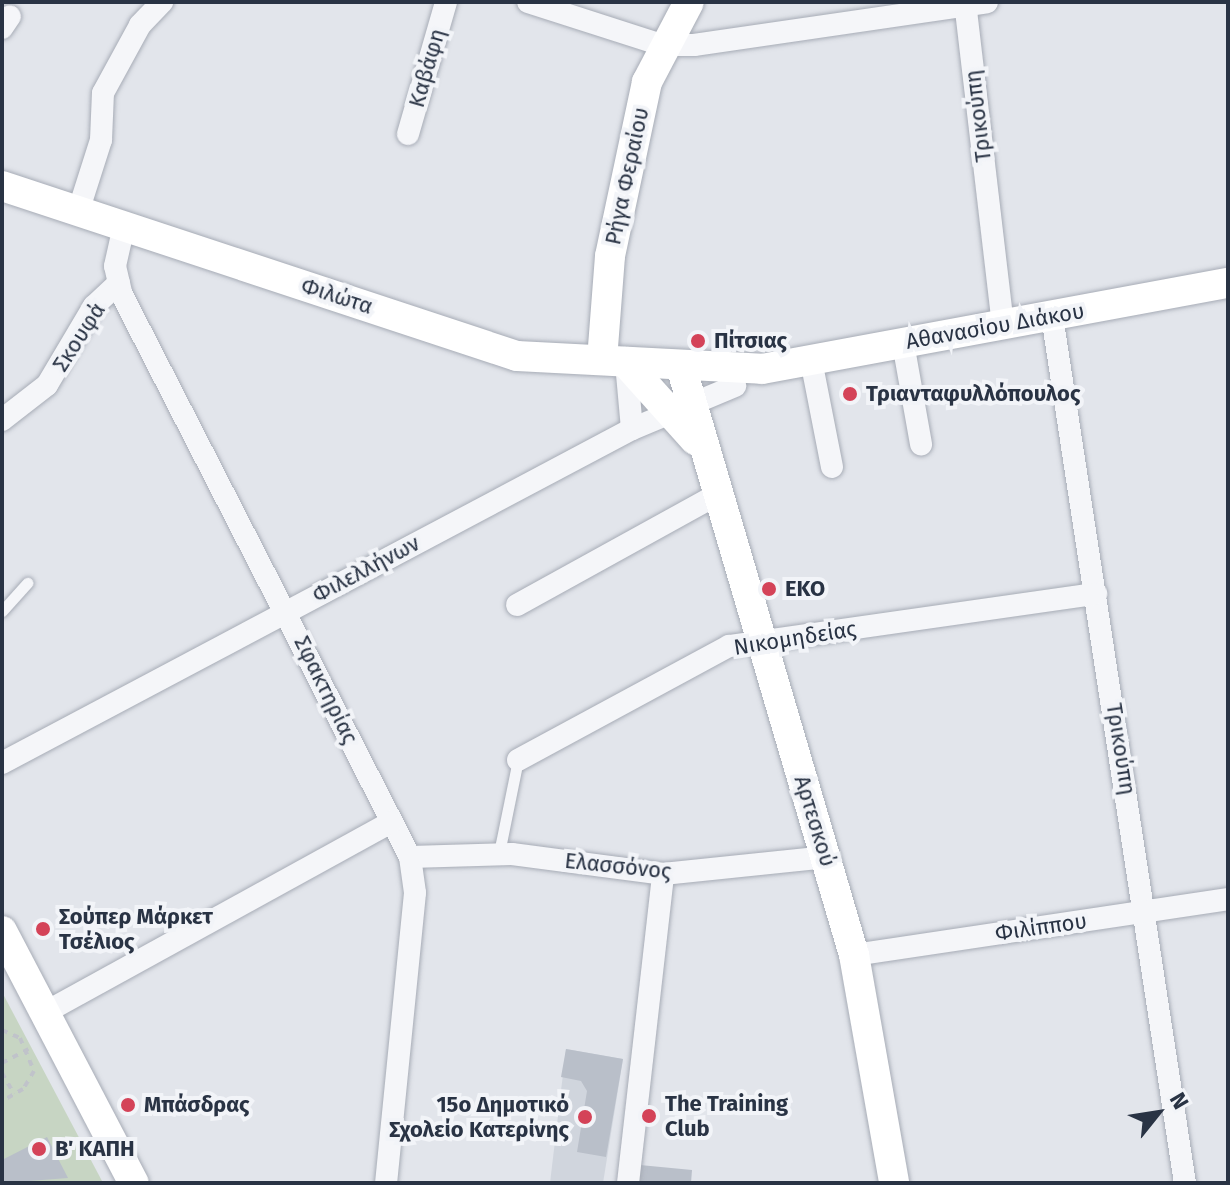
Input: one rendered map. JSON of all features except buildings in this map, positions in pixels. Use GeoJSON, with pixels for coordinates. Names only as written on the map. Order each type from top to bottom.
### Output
{"type":"FeatureCollection","features":[{"type":"Feature","properties":{"kind":"street"},"geometry":{"type":"LineString","coordinates":[[78,212],[101,140],[103,93],[140,25],[162,2]]}},
{"type":"Feature","properties":{"kind":"street","name":"Καβάφη"},"geometry":{"type":"LineString","coordinates":[[408,134],[446,2]]}},
{"type":"Feature","properties":{"kind":"street"},"geometry":{"type":"LineString","coordinates":[[528,2],[662,45],[972,3]]}},
{"type":"Feature","properties":{"kind":"street","name":"Ρήγα Φεραίου"},"geometry":{"type":"LineString","coordinates":[[613,361],[610,256],[647,82],[662,45],[689,2]]}},
{"type":"Feature","properties":{"kind":"street","name":"Τρικούπη"},"geometry":{"type":"LineString","coordinates":[[972,3],[1003,325]]}},
{"type":"Feature","properties":{"kind":"street","name":"Φιλώτα"},"geometry":{"type":"LineString","coordinates":[[2,186],[517,356],[681,366]]}},
{"type":"Feature","properties":{"kind":"street","name":"Σφακτηρίας"},"geometry":{"type":"LineString","coordinates":[[124,226],[115,266],[119,283],[410,857],[415,893],[386,1183]]}},
{"type":"Feature","properties":{"kind":"street","name":"Σκουφά"},"geometry":{"type":"LineString","coordinates":[[2,420],[47,385],[94,306],[119,283]]}},
{"type":"Feature","properties":{"kind":"street","name":"Αθανασίου Διάκου"},"geometry":{"type":"LineString","coordinates":[[681,366],[762,369],[1228,283]]}},
{"type":"Feature","properties":{"kind":"street","name":"Τρικούπη"},"geometry":{"type":"LineString","coordinates":[[1052,316],[1147,911],[1185,1183]]}},
{"type":"Feature","properties":{"kind":"street"},"geometry":{"type":"LineString","coordinates":[[903,343],[921,444]]}},
{"type":"Feature","properties":{"kind":"street"},"geometry":{"type":"LineString","coordinates":[[811,360],[832,467]]}},
{"type":"Feature","properties":{"kind":"street"},"geometry":{"type":"LineString","coordinates":[[613,361],[632,429]]}},
{"type":"Feature","properties":{"kind":"street","name":"Αρτεσκού"},"geometry":{"type":"LineString","coordinates":[[613,361],[682,407]]}},
{"type":"Feature","properties":{"kind":"street"},"geometry":{"type":"LineString","coordinates":[[681,366],[708,386],[735,386]]}},
{"type":"Feature","properties":{"kind":"street","name":"Αρτεσκού"},"geometry":{"type":"LineString","coordinates":[[681,366],[682,407],[715,479],[854,955],[894,1183]]}},
{"type":"Feature","properties":{"kind":"street","name":"Αθανασίου Διάκου"},"geometry":{"type":"LineString","coordinates":[[735,386],[762,369]]}},
{"type":"Feature","properties":{"kind":"street","name":"Φιλελλήνων"},"geometry":{"type":"LineString","coordinates":[[2,763],[632,429],[735,386]]}},
{"type":"Feature","properties":{"kind":"street"},"geometry":{"type":"LineString","coordinates":[[517,605],[715,479]]}},
{"type":"Feature","properties":{"kind":"street","name":"Νικομηδείας"},"geometry":{"type":"LineString","coordinates":[[518,760],[729,646],[1096,594]]}},
{"type":"Feature","properties":{"kind":"street"},"geometry":{"type":"LineString","coordinates":[[44,1013],[391,822]]}},
{"type":"Feature","properties":{"kind":"street","name":"Ελασσόνος"},"geometry":{"type":"LineString","coordinates":[[410,857],[499,853],[663,874],[827,857]]}},
{"type":"Feature","properties":{"kind":"street"},"geometry":{"type":"LineString","coordinates":[[628,1183],[663,874]]}},
{"type":"Feature","properties":{"kind":"street","name":"Φιλίππου"},"geometry":{"type":"LineString","coordinates":[[854,955],[1228,899]]}},
{"type":"Feature","properties":{"kind":"street"},"geometry":{"type":"LineString","coordinates":[[2,931],[134,1183]]}},
{"type":"Feature","properties":{"kind":"lane"},"geometry":{"type":"LineString","coordinates":[[2,611],[27,583]]}},
{"type":"Feature","properties":{"kind":"lane"},"geometry":{"type":"LineString","coordinates":[[499,853],[518,760]]}},
{"type":"Feature","properties":{"kind":"path"},"geometry":{"type":"LineString","coordinates":[[2,1030],[26,1050],[34,1071],[14,1094],[2,1101]]}},
{"type":"Feature","properties":{"kind":"path"},"geometry":{"type":"LineString","coordinates":[[2,1063],[37,1044]]}},
{"type":"Feature","properties":{"kind":"path"},"geometry":{"type":"LineString","coordinates":[[2,1073],[14,1094]]}},
{"type":"Feature","properties":{"kind":"shaded area","name":"15ο Δημοτικό Σχολείο Κατερίνης"},"geometry":{"type":"Polygon","coordinates":[[[566,1049],[623,1059],[603,1183],[550,1183],[566,1049]]]}},
{"type":"Feature","properties":{"kind":"green space"},"geometry":{"type":"Polygon","coordinates":[[[2,992],[102,1181],[103,1183],[2,1183],[2,992]]]}},
{"type":"Feature","properties":{"kind":"place","name":"Πίτσιας"},"geometry":{"type":"Point","coordinates":[698,341]}},
{"type":"Feature","properties":{"kind":"place","name":"Τριανταφυλλόπουλος"},"geometry":{"type":"Point","coordinates":[850,394]}},
{"type":"Feature","properties":{"kind":"place","name":"ΕΚΟ"},"geometry":{"type":"Point","coordinates":[769,589]}},
{"type":"Feature","properties":{"kind":"place","name":"Σούπερ Μάρκετ Τσέλιος"},"geometry":{"type":"Point","coordinates":[43,929]}},
{"type":"Feature","properties":{"kind":"place","name":"Μπάσδρας"},"geometry":{"type":"Point","coordinates":[128,1105]}},
{"type":"Feature","properties":{"kind":"place","name":"The Training Club"},"geometry":{"type":"Point","coordinates":[649,1116]}},
{"type":"Feature","properties":{"kind":"place","name":"15ο Δημοτικό Σχολείο Κατερίνης"},"geometry":{"type":"Point","coordinates":[585,1117]}},
{"type":"Feature","properties":{"kind":"place","name":"Β΄ ΚΑΠΗ"},"geometry":{"type":"Point","coordinates":[39,1149]}}]}
